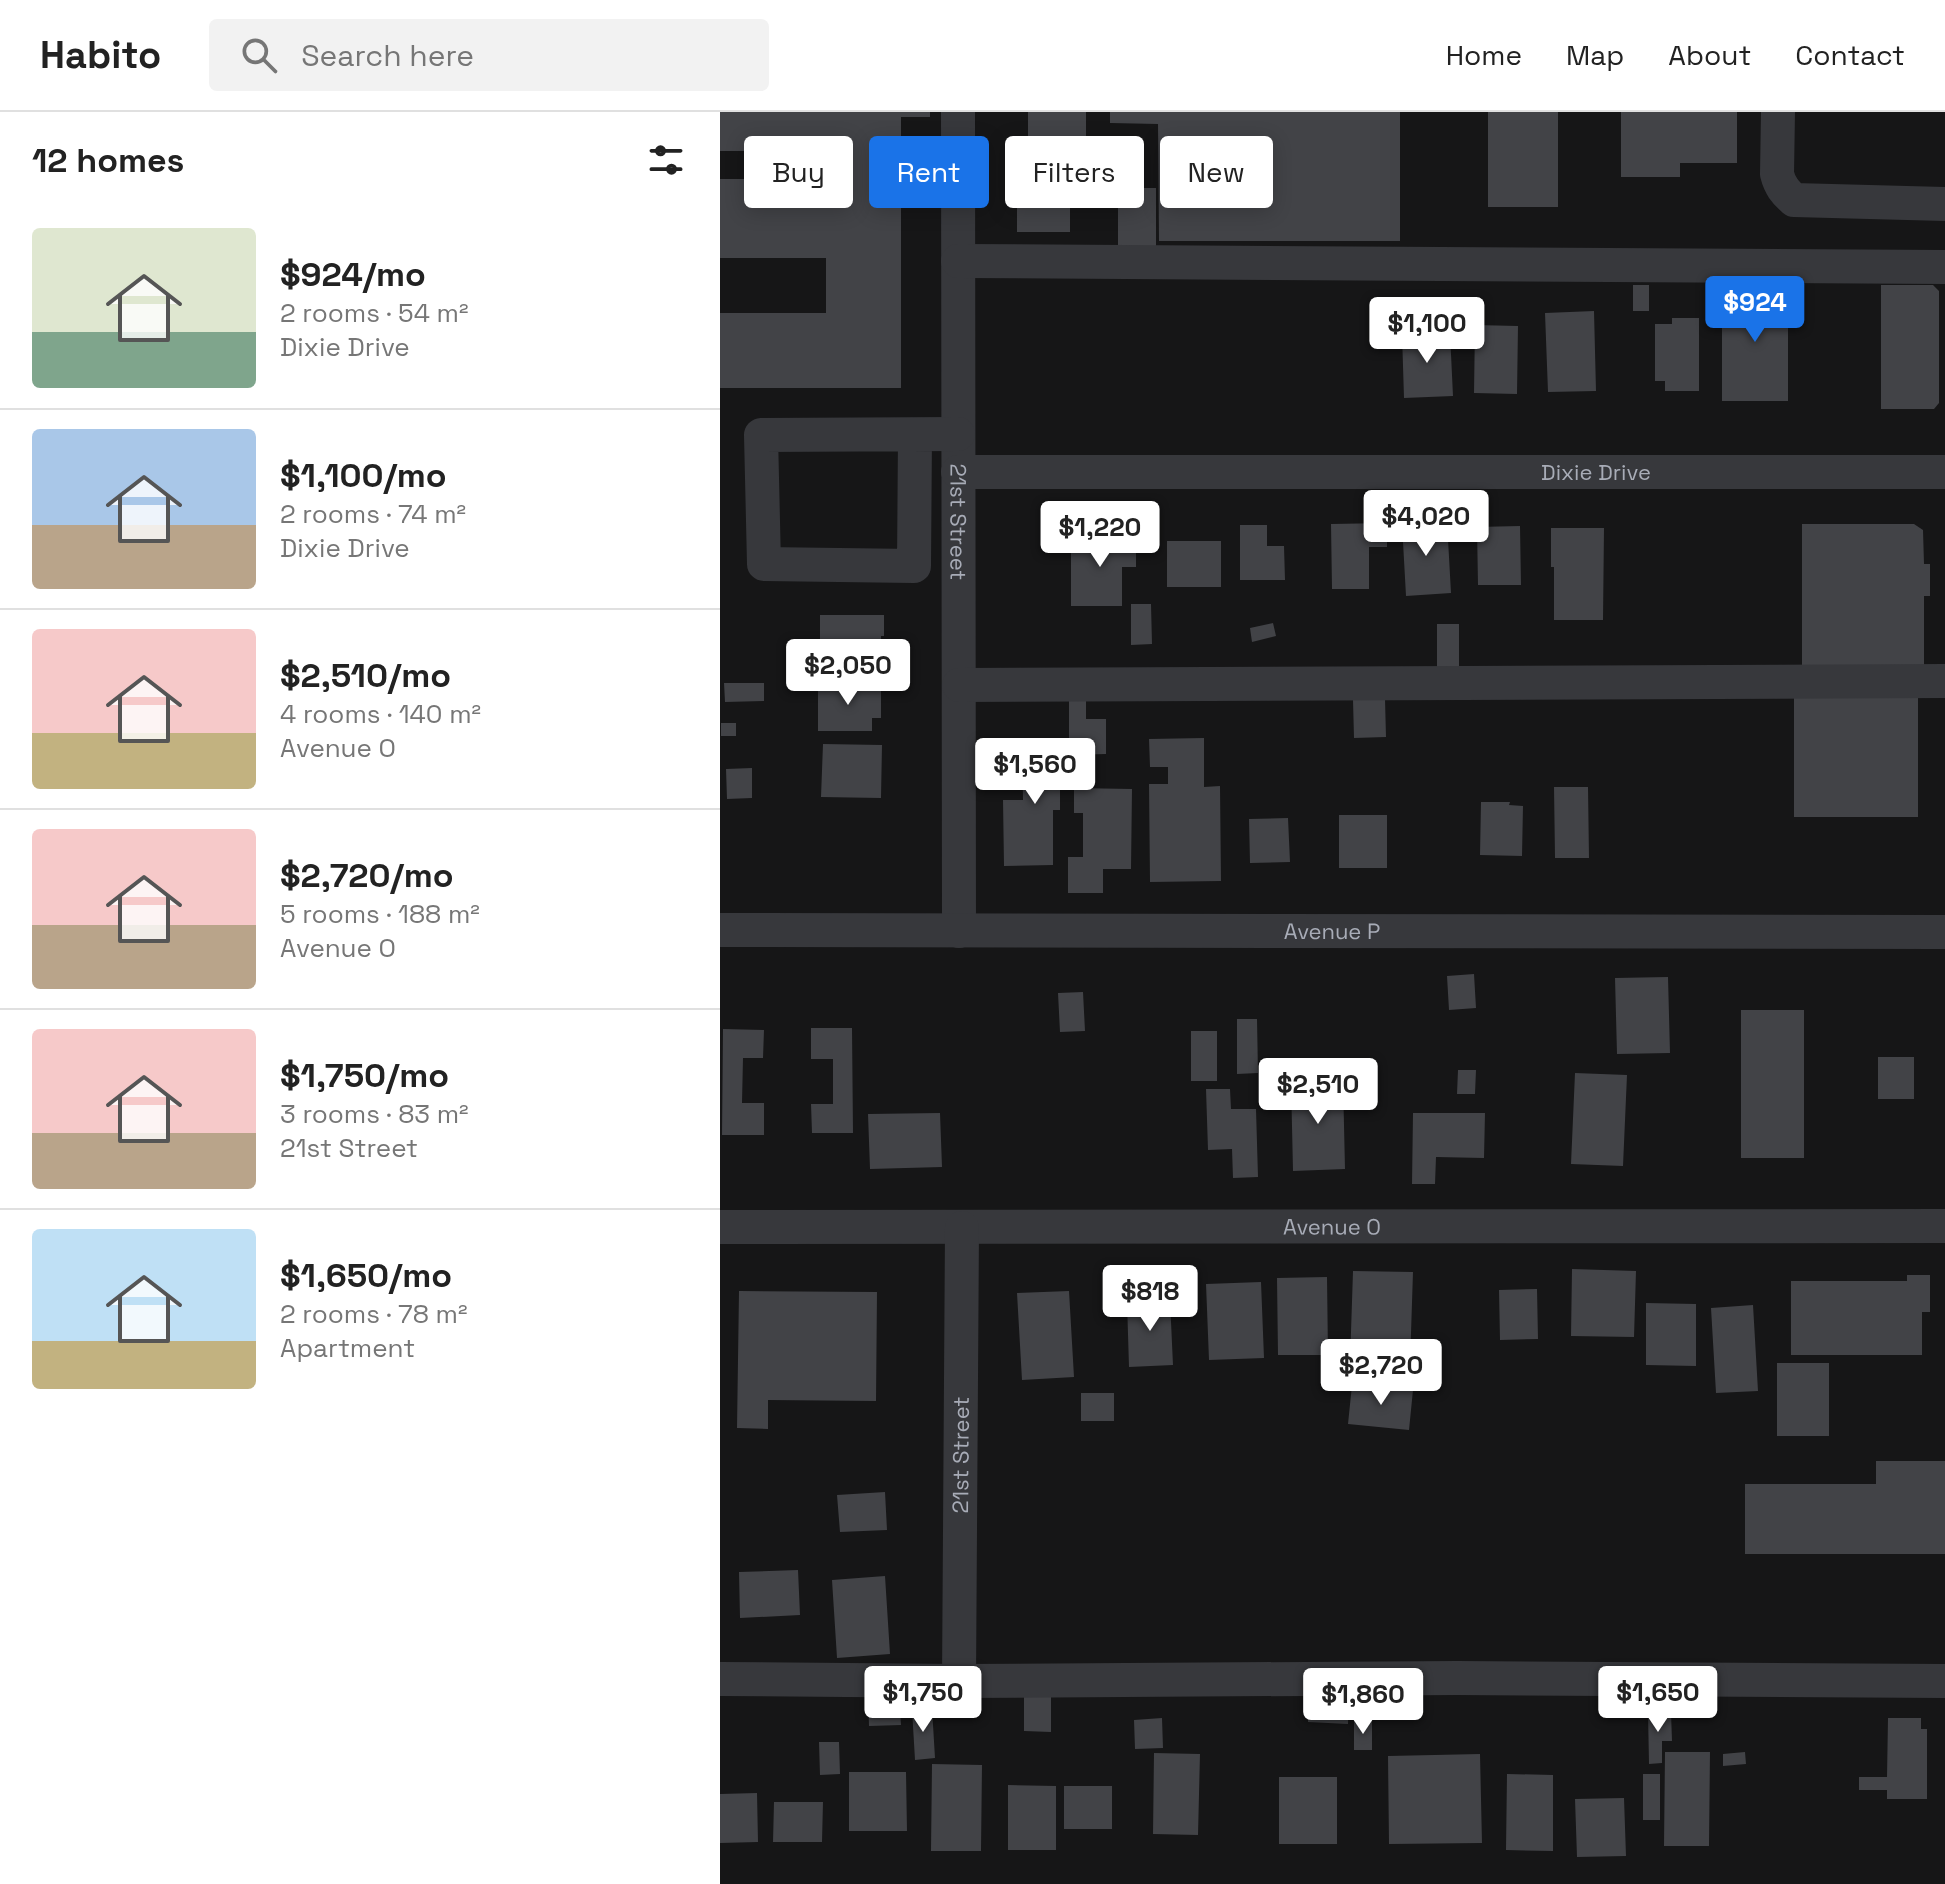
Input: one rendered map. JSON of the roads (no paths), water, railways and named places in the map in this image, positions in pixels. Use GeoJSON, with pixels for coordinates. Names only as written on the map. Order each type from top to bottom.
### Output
{"type":"FeatureCollection","features":[{"type":"Feature","properties":{"kind":"street","name":"21st Street"},"geometry":{"type":"LineString","coordinates":[[958,112],[959,931]]}},
{"type":"Feature","properties":{"kind":"street"},"geometry":{"type":"LineString","coordinates":[[1778,112],[1777,174],[1784,191],[1794,200],[1945,204]]}},
{"type":"Feature","properties":{"kind":"street"},"geometry":{"type":"LineString","coordinates":[[958,261],[1945,267]]}},
{"type":"Feature","properties":{"kind":"street"},"geometry":{"type":"LineString","coordinates":[[915,435],[914,566],[764,564],[761,435],[958,434]]}},
{"type":"Feature","properties":{"kind":"street","name":"Dixie Drive"},"geometry":{"type":"LineString","coordinates":[[958,472],[1945,472]]}},
{"type":"Feature","properties":{"kind":"street"},"geometry":{"type":"LineString","coordinates":[[959,685],[1945,681]]}},
{"type":"Feature","properties":{"kind":"street","name":"Avenue P"},"geometry":{"type":"LineString","coordinates":[[720,930],[1945,932]]}},
{"type":"Feature","properties":{"kind":"street","name":"Avenue O"},"geometry":{"type":"LineString","coordinates":[[720,1227],[1945,1226]]}},
{"type":"Feature","properties":{"kind":"street","name":"21st Street"},"geometry":{"type":"LineString","coordinates":[[959,1681],[962,1228]]}},
{"type":"Feature","properties":{"kind":"street"},"geometry":{"type":"LineString","coordinates":[[720,1679],[1945,1681]]}}]}
